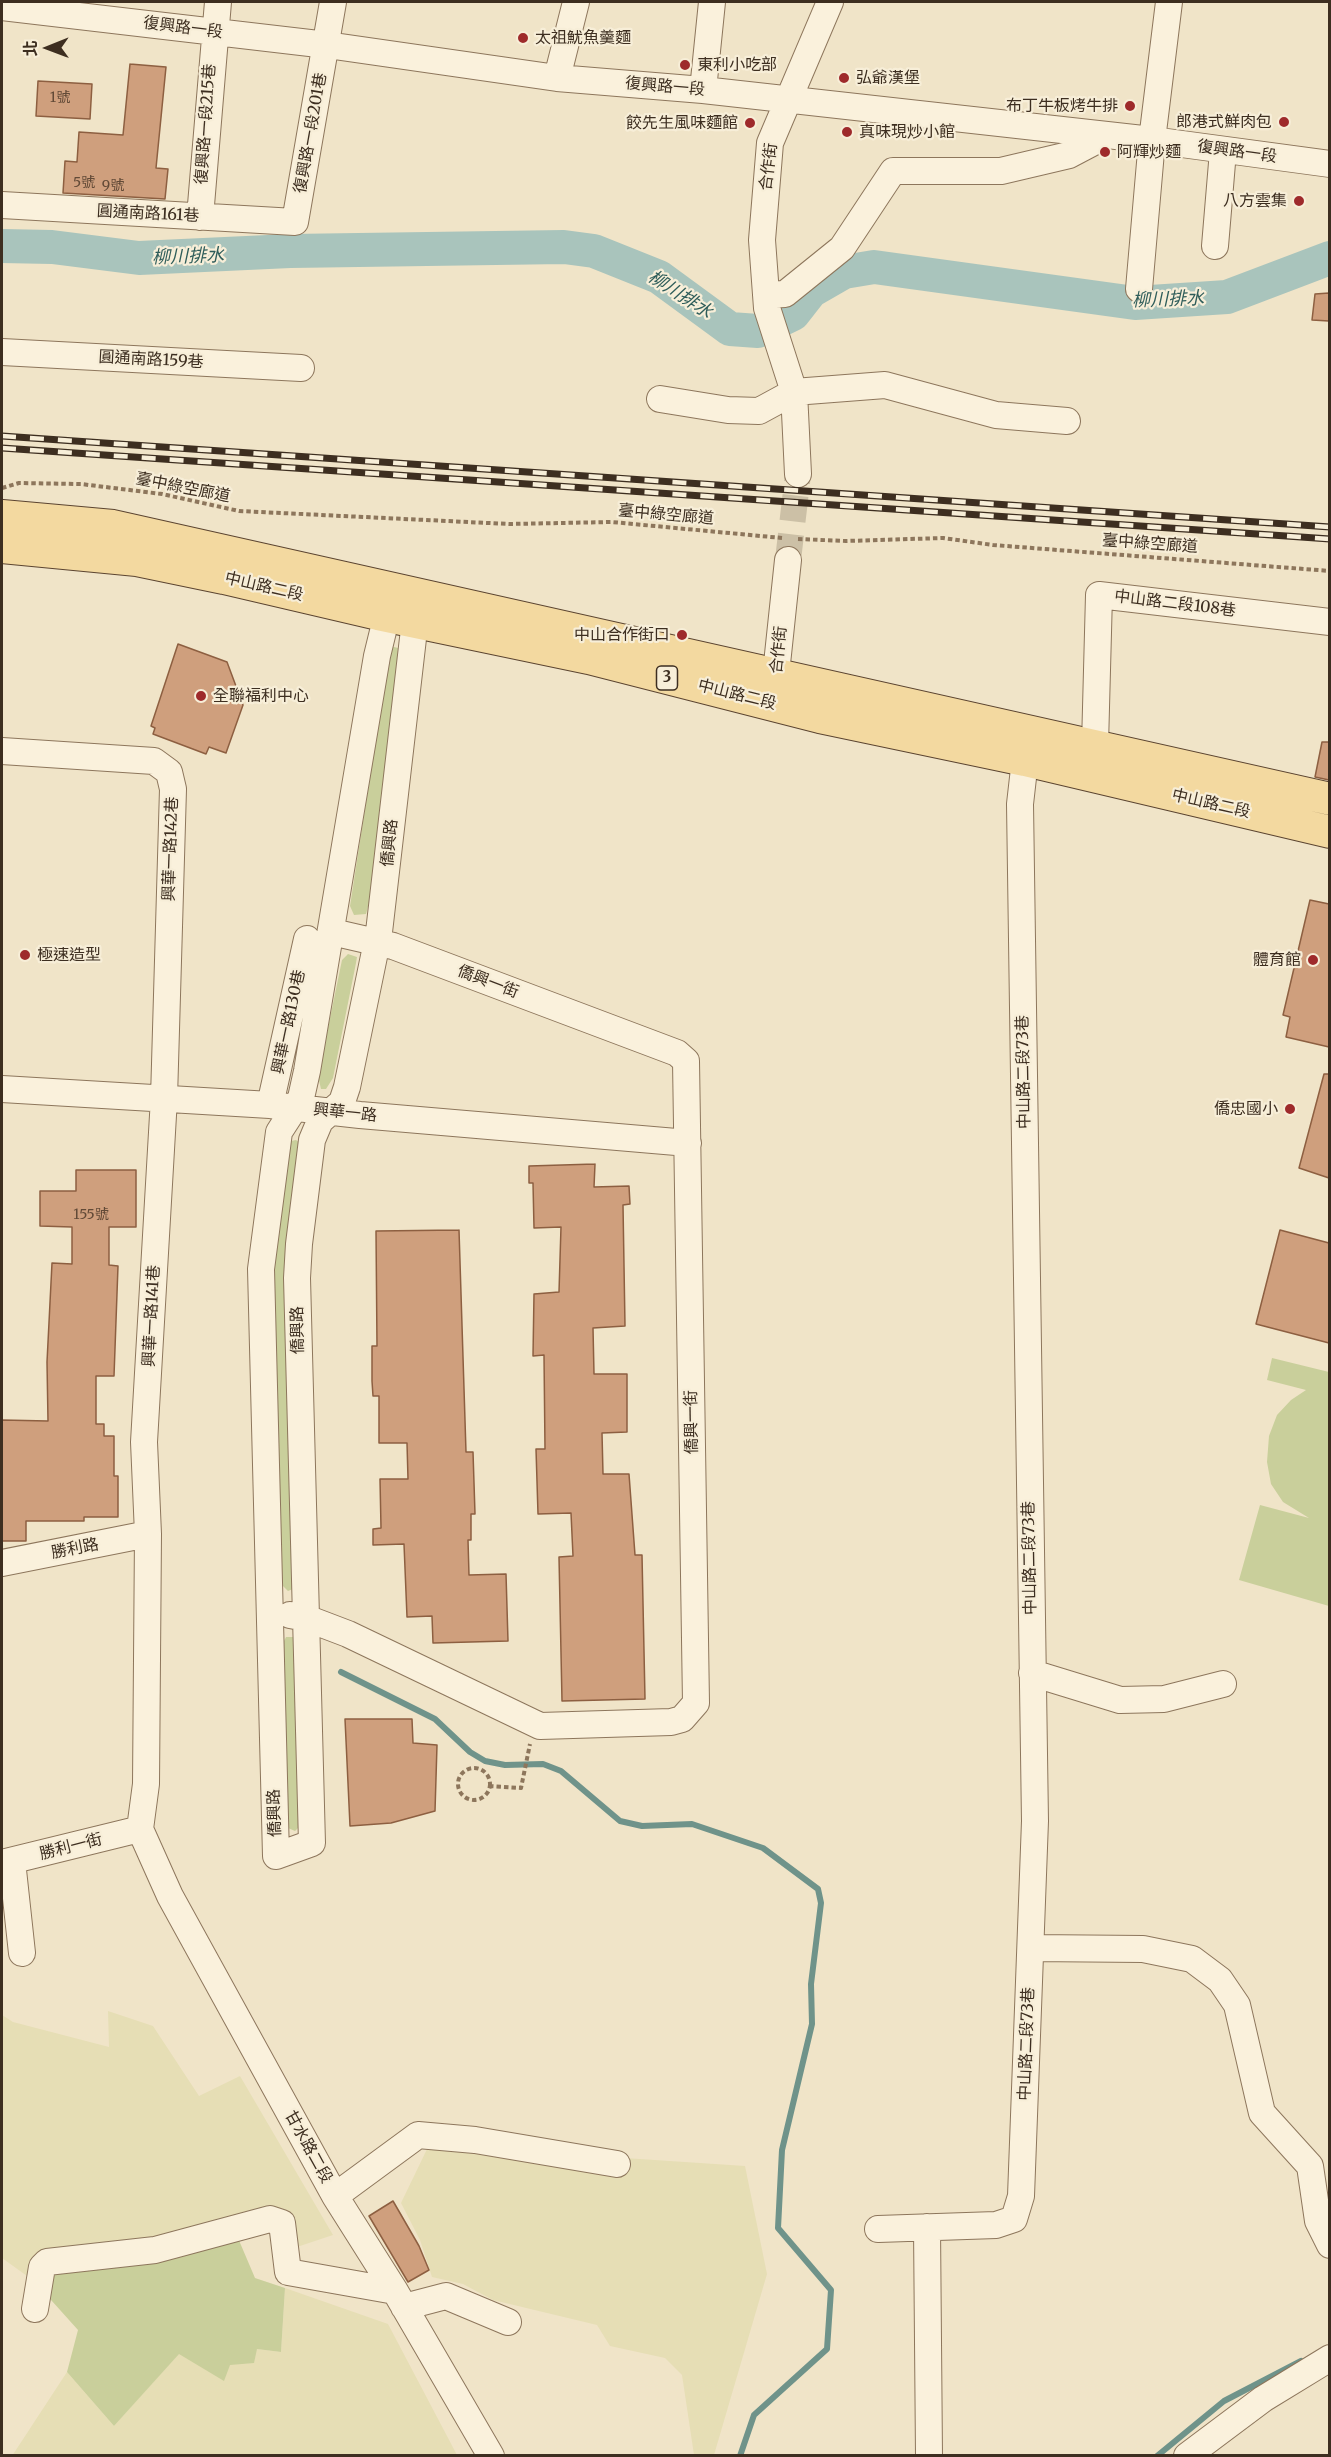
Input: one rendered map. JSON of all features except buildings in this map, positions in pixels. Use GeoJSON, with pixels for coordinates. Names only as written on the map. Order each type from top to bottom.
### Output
{"type":"FeatureCollection","features":[{"type":"Feature","properties":{"kind":"main road","name":"中山路二段"},"geometry":{"type":"LineString","coordinates":[[2,516],[113,526],[775,689],[820,717],[1025,760],[1329,832]]}},
{"type":"Feature","properties":{"kind":"main road","name":"中山路二段"},"geometry":{"type":"LineString","coordinates":[[2,547],[137,560],[589,658],[1095,745],[1329,799]]}},
{"type":"Feature","properties":{"kind":"street","name":"復興路一段215巷"},"geometry":{"type":"LineString","coordinates":[[200,217],[213,32],[218,2]]}},
{"type":"Feature","properties":{"kind":"street","name":"復興路一段201巷"},"geometry":{"type":"LineString","coordinates":[[295,222],[333,2]]}},
{"type":"Feature","properties":{"kind":"street"},"geometry":{"type":"LineString","coordinates":[[557,78],[576,2]]}},
{"type":"Feature","properties":{"kind":"street"},"geometry":{"type":"LineString","coordinates":[[703,90],[712,2]]}},
{"type":"Feature","properties":{"kind":"street","name":"合作街"},"geometry":{"type":"LineString","coordinates":[[794,392],[766,301],[762,240],[770,144],[786,101],[830,2]]}},
{"type":"Feature","properties":{"kind":"street"},"geometry":{"type":"LineString","coordinates":[[1138,289],[1152,140],[1169,2]]}},
{"type":"Feature","properties":{"kind":"street","name":"復興路一段"},"geometry":{"type":"LineString","coordinates":[[2,7],[115,11],[213,32],[327,45],[557,78],[703,90],[1152,140],[1329,164]]}},
{"type":"Feature","properties":{"kind":"street"},"geometry":{"type":"LineString","coordinates":[[766,301],[785,294],[842,248],[893,171],[1000,171],[1069,155],[1107,135]]}},
{"type":"Feature","properties":{"kind":"street"},"geometry":{"type":"LineString","coordinates":[[1215,246],[1223,151]]}},
{"type":"Feature","properties":{"kind":"street","name":"圓通南路161巷"},"geometry":{"type":"LineString","coordinates":[[2,205],[295,222]]}},
{"type":"Feature","properties":{"kind":"street","name":"圓通南路159巷"},"geometry":{"type":"LineString","coordinates":[[2,352],[301,368]]}},
{"type":"Feature","properties":{"kind":"street"},"geometry":{"type":"LineString","coordinates":[[660,399],[728,410],[759,411],[794,392],[885,385],[996,415],[1067,421]]}},
{"type":"Feature","properties":{"kind":"street"},"geometry":{"type":"LineString","coordinates":[[794,392],[798,474]]}},
{"type":"Feature","properties":{"kind":"street","name":"合作街"},"geometry":{"type":"LineString","coordinates":[[775,689],[790,546]]}},
{"type":"Feature","properties":{"kind":"street","name":"中山路二段108巷"},"geometry":{"type":"LineString","coordinates":[[1095,745],[1099,595],[1329,622]]}},
{"type":"Feature","properties":{"kind":"street","name":"僑興路"},"geometry":{"type":"LineString","coordinates":[[401,618],[384,905],[347,1087],[342,1102],[320,1121],[312,1140],[297,1267],[312,1843],[276,1856],[261,1269],[283,1106],[302,1098],[314,1038],[377,656],[401,618]]}},
{"type":"Feature","properties":{"kind":"street","name":"興華一路142巷"},"geometry":{"type":"LineString","coordinates":[[2,751],[154,761],[169,772],[173,789],[164,1098]]}},
{"type":"Feature","properties":{"kind":"street","name":"中山路二段73巷"},"geometry":{"type":"LineString","coordinates":[[878,2229],[996,2225],[1014,2219],[1021,2196],[1035,1821],[1020,804],[1025,760]]}},
{"type":"Feature","properties":{"kind":"street","name":"僑興一街"},"geometry":{"type":"LineString","coordinates":[[269,1612],[306,1618],[358,1639],[540,1726],[671,1722],[682,1719],[696,1703],[686,1061],[678,1053],[377,942],[332,932]]}},
{"type":"Feature","properties":{"kind":"street","name":"興華一路130巷"},"geometry":{"type":"LineString","coordinates":[[283,1106],[308,939]]}},
{"type":"Feature","properties":{"kind":"street","name":"興華一路"},"geometry":{"type":"LineString","coordinates":[[2,1089],[283,1106],[688,1143]]}},
{"type":"Feature","properties":{"kind":"street","name":"興華一路141巷"},"geometry":{"type":"LineString","coordinates":[[140,1829],[146,1784],[148,1534],[144,1442],[164,1098]]}},
{"type":"Feature","properties":{"kind":"street","name":"勝利路"},"geometry":{"type":"LineString","coordinates":[[2,1563],[148,1534]]}},
{"type":"Feature","properties":{"kind":"street"},"geometry":{"type":"LineString","coordinates":[[1032,1673],[1120,1700],[1164,1699],[1223,1684]]}},
{"type":"Feature","properties":{"kind":"street","name":"勝利一街"},"geometry":{"type":"LineString","coordinates":[[7,1862],[140,1829]]}},
{"type":"Feature","properties":{"kind":"street","name":"甘水路二段"},"geometry":{"type":"LineString","coordinates":[[140,1829],[170,1896],[335,2196],[400,2299],[491,2456]]}},
{"type":"Feature","properties":{"kind":"street"},"geometry":{"type":"LineString","coordinates":[[7,1862],[22,1953]]}},
{"type":"Feature","properties":{"kind":"street"},"geometry":{"type":"LineString","coordinates":[[1031,1948],[1143,1949],[1192,1959],[1220,1980],[1237,2005],[1262,2113],[1310,2166],[1318,2221],[1329,2245]]}},
{"type":"Feature","properties":{"kind":"street"},"geometry":{"type":"LineString","coordinates":[[335,2196],[418,2135],[475,2140],[617,2164]]}},
{"type":"Feature","properties":{"kind":"street"},"geometry":{"type":"LineString","coordinates":[[35,2308],[42,2267],[47,2262],[155,2250],[270,2219],[282,2223],[288,2272],[400,2299],[446,2296],[508,2322]]}},
{"type":"Feature","properties":{"kind":"street"},"geometry":{"type":"LineString","coordinates":[[927,2227],[929,2456]]}},
{"type":"Feature","properties":{"kind":"street"},"geometry":{"type":"LineString","coordinates":[[1187,2456],[1263,2399],[1329,2358]]}},
{"type":"Feature","properties":{"kind":"path","name":"臺中綠空廊道"},"geometry":{"type":"LineString","coordinates":[[2,488],[19,483],[81,484],[162,494],[238,511],[509,524],[612,522],[790,546],[951,538],[993,544],[1329,571]]}},
{"type":"Feature","properties":{"kind":"path"},"geometry":{"type":"LineString","coordinates":[[489,1786],[521,1788],[531,1738]]}},
{"type":"Feature","properties":{"kind":"path"},"geometry":{"type":"LineString","coordinates":[[476,1768],[488,1776],[489,1786],[484,1796],[474,1800],[460,1792],[458,1782],[466,1770],[476,1768]]}},
{"type":"Feature","properties":{"kind":"shaded area"},"geometry":{"type":"Polygon","coordinates":[[[108,2011],[153,2026],[199,2096],[240,2076],[333,2235],[294,2248],[276,2220],[34,2281],[2,2258],[2,2015],[13,2022],[109,2047],[108,2011]]]}},
{"type":"Feature","properties":{"kind":"shaded area"},"geometry":{"type":"Polygon","coordinates":[[[429,2145],[745,2166],[767,2274],[714,2455],[694,2455],[682,2375],[665,2358],[610,2346],[597,2325],[493,2300],[463,2284],[432,2277],[420,2240],[401,2203],[429,2145]]]}},
{"type":"Feature","properties":{"kind":"shaded area"},"geometry":{"type":"Polygon","coordinates":[[[285,2288],[388,2324],[457,2455],[12,2456],[67,2372],[114,2426],[179,2353],[230,2365],[257,2349],[281,2352],[285,2288]]]}},
{"type":"Feature","properties":{"kind":"green space"},"geometry":{"type":"Polygon","coordinates":[[[390,646],[398,648],[396,673],[369,903],[366,914],[354,915],[350,906],[390,646]]]}},
{"type":"Feature","properties":{"kind":"green space"},"geometry":{"type":"Polygon","coordinates":[[[348,954],[357,957],[333,1078],[326,1089],[321,1089],[318,1076],[342,960],[348,954]]]}},
{"type":"Feature","properties":{"kind":"green space"},"geometry":{"type":"Polygon","coordinates":[[[296,1140],[300,1143],[293,1589],[288,1591],[282,1585],[274,1270],[291,1141],[296,1140]]]}},
{"type":"Feature","properties":{"kind":"green space"},"geometry":{"type":"Polygon","coordinates":[[[1272,1358],[1329,1372],[1329,1606],[1239,1580],[1260,1505],[1309,1518],[1283,1502],[1271,1484],[1267,1462],[1269,1436],[1277,1415],[1291,1400],[1306,1390],[1267,1380],[1272,1358]]]}},
{"type":"Feature","properties":{"kind":"green space"},"geometry":{"type":"Polygon","coordinates":[[[286,1637],[295,1637],[300,1826],[295,1831],[288,1828],[287,1817],[284,1641],[286,1637]]]}},
{"type":"Feature","properties":{"kind":"green space"},"geometry":{"type":"Polygon","coordinates":[[[235,2231],[255,2278],[285,2288],[281,2352],[257,2349],[254,2363],[230,2365],[224,2381],[179,2354],[114,2426],[67,2372],[78,2330],[34,2281],[49,2262],[235,2231]]]}},
{"type":"Feature","properties":{"kind":"waterway","name":"柳川排水"},"geometry":{"type":"LineString","coordinates":[[2,246],[52,247],[139,258],[290,251],[564,247],[594,251],[659,277],[730,329],[758,331],[793,314],[811,291],[844,272],[874,267],[1135,303],[1227,297],[1330,258]]}},
{"type":"Feature","properties":{"kind":"waterway"},"geometry":{"type":"LineString","coordinates":[[341,1672],[435,1719],[470,1752],[485,1761],[505,1765],[543,1764],[561,1771],[620,1821],[642,1826],[692,1824],[763,1848],[818,1889],[821,1903],[811,1984],[812,2024],[782,2150],[778,2228],[831,2290],[827,2349],[754,2415],[740,2456]]}},
{"type":"Feature","properties":{"kind":"waterway"},"geometry":{"type":"LineString","coordinates":[[1157,2456],[1224,2401],[1301,2361]]}},
{"type":"Feature","properties":{"kind":"tunnel"},"geometry":{"type":"LineString","coordinates":[[788,560],[798,474]]}},
{"type":"Feature","properties":{"kind":"railway"},"geometry":{"type":"LineString","coordinates":[[2,436],[1330,527]]}},
{"type":"Feature","properties":{"kind":"railway"},"geometry":{"type":"LineString","coordinates":[[2,448],[1330,539]]}},
{"type":"Feature","properties":{"kind":"place","name":"太祖魷魚羹麵"},"geometry":{"type":"Point","coordinates":[523,38]}},
{"type":"Feature","properties":{"kind":"place","name":"東利小吃部"},"geometry":{"type":"Point","coordinates":[685,65]}},
{"type":"Feature","properties":{"kind":"place","name":"弘爺漢堡"},"geometry":{"type":"Point","coordinates":[844,78]}},
{"type":"Feature","properties":{"kind":"place","name":"布丁牛板烤牛排"},"geometry":{"type":"Point","coordinates":[1130,106]}},
{"type":"Feature","properties":{"kind":"place","name":"郎港式鮮肉包"},"geometry":{"type":"Point","coordinates":[1284,122]}},
{"type":"Feature","properties":{"kind":"place","name":"餃先生風味麵館"},"geometry":{"type":"Point","coordinates":[750,123]}},
{"type":"Feature","properties":{"kind":"place","name":"真味現炒小館"},"geometry":{"type":"Point","coordinates":[847,132]}},
{"type":"Feature","properties":{"kind":"place","name":"阿輝炒麵"},"geometry":{"type":"Point","coordinates":[1105,152]}},
{"type":"Feature","properties":{"kind":"place","name":"八方雲集"},"geometry":{"type":"Point","coordinates":[1299,201]}},
{"type":"Feature","properties":{"kind":"place","name":"中山合作街口"},"geometry":{"type":"Point","coordinates":[682,635]}},
{"type":"Feature","properties":{"kind":"place","name":"全聯福利中心"},"geometry":{"type":"Point","coordinates":[201,696]}},
{"type":"Feature","properties":{"kind":"place","name":"極速造型"},"geometry":{"type":"Point","coordinates":[25,955]}},
{"type":"Feature","properties":{"kind":"place","name":"體育館"},"geometry":{"type":"Point","coordinates":[1313,960]}},
{"type":"Feature","properties":{"kind":"place","name":"僑忠國小"},"geometry":{"type":"Point","coordinates":[1290,1109]}}]}
